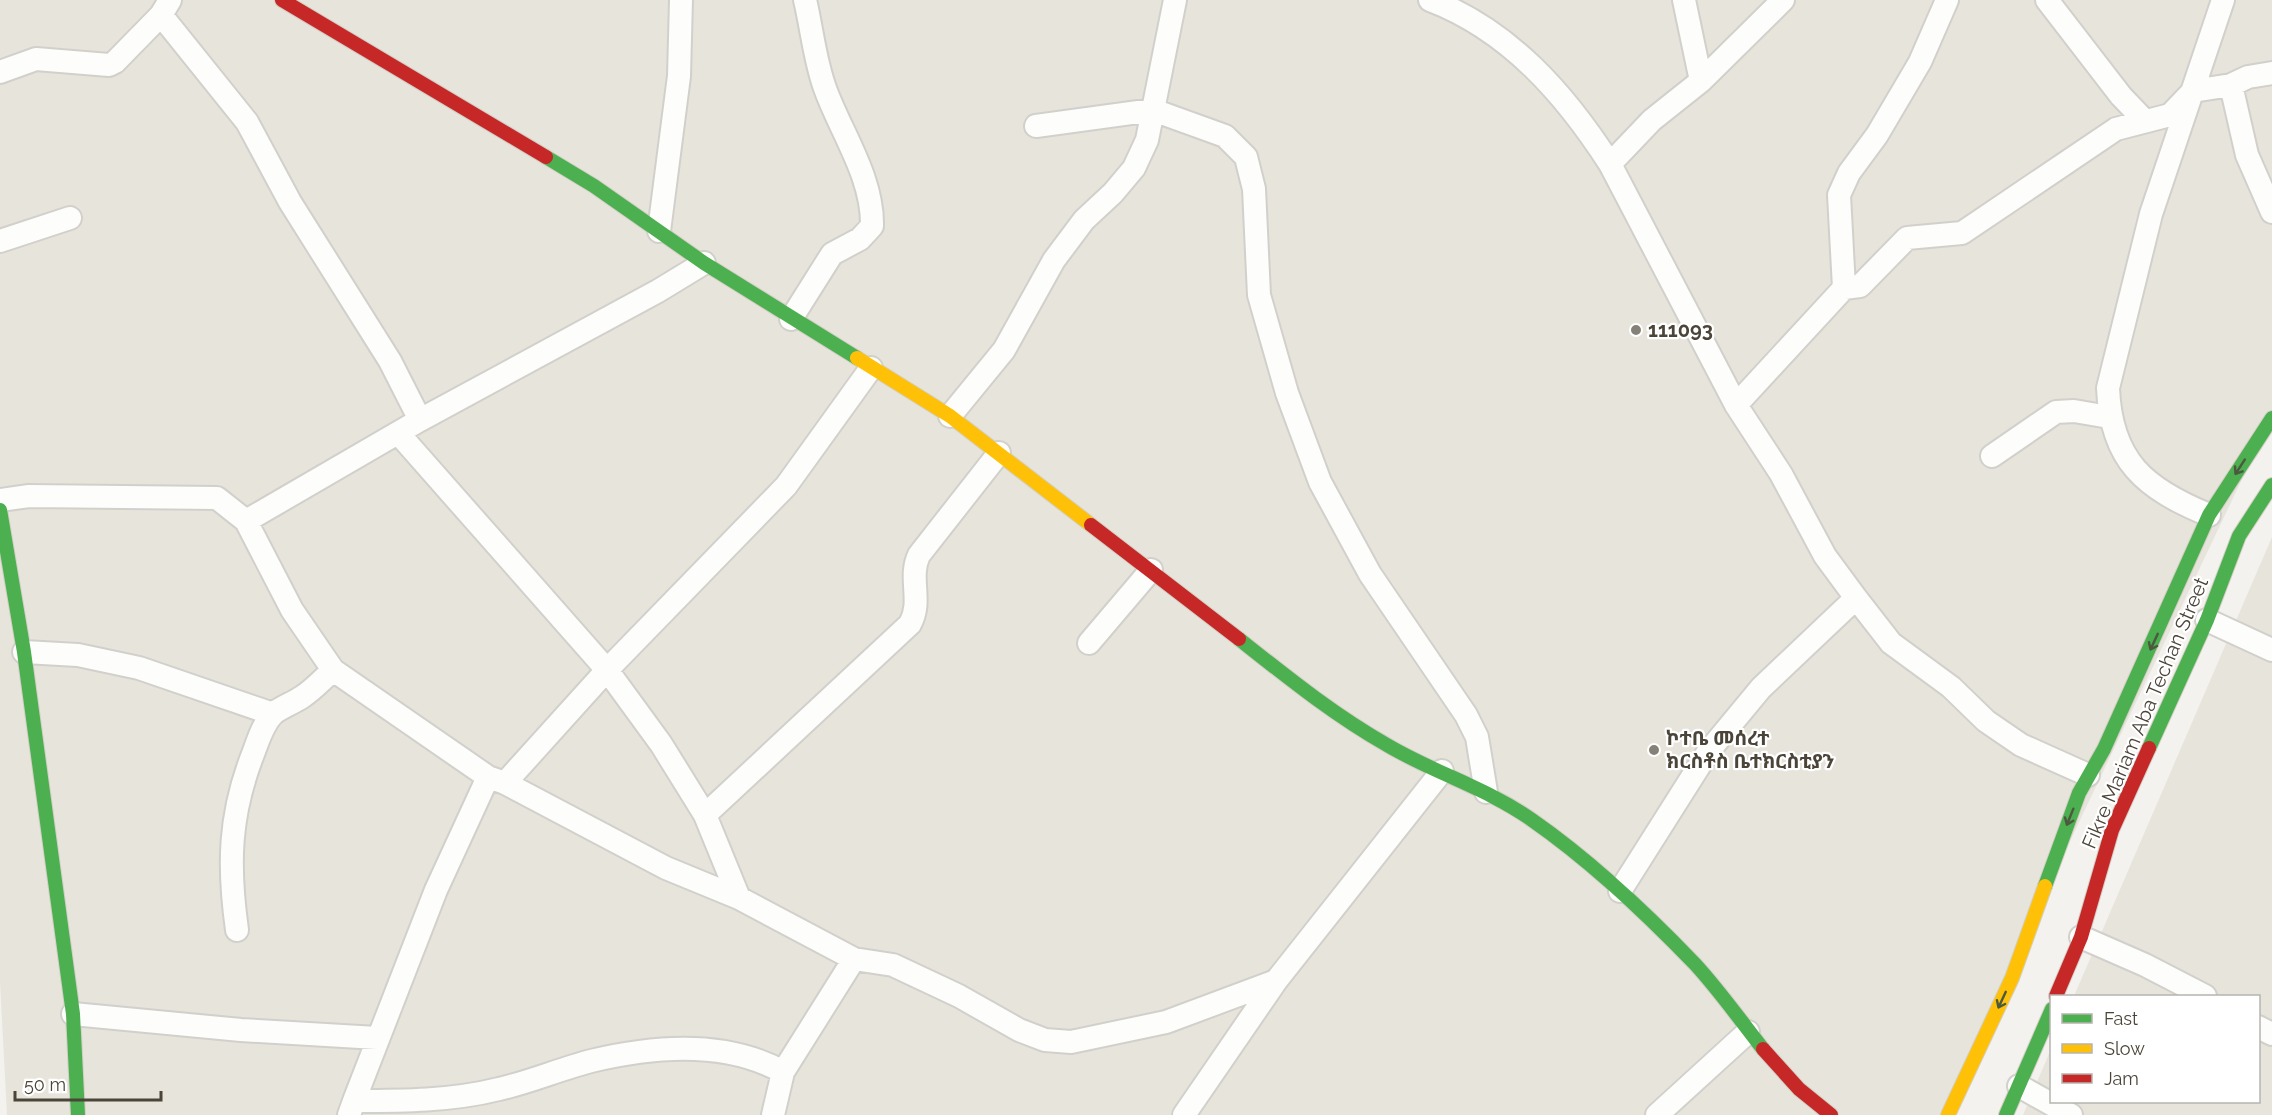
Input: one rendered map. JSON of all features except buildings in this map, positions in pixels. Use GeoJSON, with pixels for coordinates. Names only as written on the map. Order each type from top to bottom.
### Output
{"type":"FeatureCollection","features":[{"type":"Feature","properties":{"kind":"street"},"geometry":{"type":"LineString","coordinates":[[282,0],[585,180],[704,263],[950,416],[1324,705],[1388,746],[1486,792],[1531,819],[1620,891],[1696,965],[1748,1032],[1799,1089],[1831,1115]]}},
{"type":"Feature","properties":{"kind":"street"},"geometry":{"type":"LineString","coordinates":[[659,231],[678,76],[681,0]]}},
{"type":"Feature","properties":{"kind":"street"},"geometry":{"type":"LineString","coordinates":[[791,319],[832,255],[860,239],[872,226],[873,209],[854,153],[825,89],[805,0]]}},
{"type":"Feature","properties":{"kind":"street"},"geometry":{"type":"LineString","coordinates":[[950,416],[1005,350],[1054,260],[1072,236],[1134,168],[1147,140],[1175,0]]}},
{"type":"Feature","properties":{"kind":"street"},"geometry":{"type":"LineString","coordinates":[[1430,0],[1496,34],[1524,57],[1589,132],[1610,164],[1736,405],[1781,474],[1825,556],[1891,643],[1951,687],[1986,721],[2021,745],[2088,775],[2097,797]]}},
{"type":"Feature","properties":{"kind":"street"},"geometry":{"type":"LineString","coordinates":[[1684,0],[1701,81]]}},
{"type":"Feature","properties":{"kind":"street"},"geometry":{"type":"LineString","coordinates":[[1610,164],[1652,120],[1701,81],[1783,0]]}},
{"type":"Feature","properties":{"kind":"street"},"geometry":{"type":"LineString","coordinates":[[1844,288],[1838,208],[1841,189],[1920,62],[1947,0]]}},
{"type":"Feature","properties":{"kind":"street"},"geometry":{"type":"LineString","coordinates":[[2047,0],[2121,96],[2144,120]]}},
{"type":"Feature","properties":{"kind":"street"},"geometry":{"type":"LineString","coordinates":[[2209,515],[2165,496],[2141,476],[2121,450],[2109,417],[2108,388],[2151,214],[2223,0]]}},
{"type":"Feature","properties":{"kind":"street"},"geometry":{"type":"LineString","coordinates":[[0,72],[36,59],[109,65],[115,62],[165,7],[247,122],[290,202],[390,361],[420,420]]}},
{"type":"Feature","properties":{"kind":"street"},"geometry":{"type":"LineString","coordinates":[[1736,405],[1844,288],[1860,286],[1907,238],[1962,233],[2116,129],[2170,115],[2193,91],[2231,85],[2248,77],[2272,73]]}},
{"type":"Feature","properties":{"kind":"street"},"geometry":{"type":"LineString","coordinates":[[2231,85],[2247,155],[2272,212]]}},
{"type":"Feature","properties":{"kind":"street"},"geometry":{"type":"LineString","coordinates":[[1036,126],[1154,110],[1225,136],[1246,157],[1254,189],[1259,295],[1287,393],[1320,482],[1370,574],[1466,715],[1477,737],[1486,792]]}},
{"type":"Feature","properties":{"kind":"street"},"geometry":{"type":"LineString","coordinates":[[0,241],[70,218]]}},
{"type":"Feature","properties":{"kind":"street"},"geometry":{"type":"LineString","coordinates":[[246,521],[354,457],[658,291],[704,263]]}},
{"type":"Feature","properties":{"kind":"street"},"geometry":{"type":"LineString","coordinates":[[783,1072],[761,1060],[718,1051],[638,1051],[590,1061],[499,1089],[420,1101],[351,1108],[436,890],[497,780],[786,486],[871,368]]}},
{"type":"Feature","properties":{"kind":"street"},"geometry":{"type":"LineString","coordinates":[[1992,456],[2056,412],[2074,411],[2109,417]]}},
{"type":"Feature","properties":{"kind":"street"},"geometry":{"type":"LineString","coordinates":[[1948,1115],[2012,978],[2062,835],[2088,775],[2104,749],[2160,629],[2209,515],[2272,418]]}},
{"type":"Feature","properties":{"kind":"street"},"geometry":{"type":"LineString","coordinates":[[399,434],[607,670],[661,744],[705,815],[739,898]]}},
{"type":"Feature","properties":{"kind":"street"},"geometry":{"type":"LineString","coordinates":[[705,815],[910,624],[917,603],[913,577],[914,566],[919,555],[999,453]]}},
{"type":"Feature","properties":{"kind":"street","name":"Fikre Mariam Aba Techan Street"},"geometry":{"type":"LineString","coordinates":[[2056,995],[2081,937],[2112,830],[2206,620],[2239,536],[2272,485]]}},
{"type":"Feature","properties":{"kind":"street"},"geometry":{"type":"LineString","coordinates":[[0,500],[29,496],[217,498],[246,521],[292,610],[333,670],[497,780],[666,868],[739,898],[854,959],[893,965],[959,996],[1018,1030],[1044,1040],[1071,1042],[1166,1022],[1276,981]]}},
{"type":"Feature","properties":{"kind":"street"},"geometry":{"type":"LineString","coordinates":[[0,510],[24,651],[73,1014],[78,1115]]}},
{"type":"Feature","properties":{"kind":"street"},"geometry":{"type":"LineString","coordinates":[[1089,643],[1152,570]]}},
{"type":"Feature","properties":{"kind":"street"},"geometry":{"type":"LineString","coordinates":[[1620,891],[1708,752],[1761,688],[1856,598]]}},
{"type":"Feature","properties":{"kind":"street"},"geometry":{"type":"LineString","coordinates":[[2206,620],[2272,650]]}},
{"type":"Feature","properties":{"kind":"street"},"geometry":{"type":"LineString","coordinates":[[24,651],[78,655],[140,668],[273,714]]}},
{"type":"Feature","properties":{"kind":"street"},"geometry":{"type":"LineString","coordinates":[[237,930],[230,871],[236,811],[260,736],[273,714],[304,696],[333,670]]}},
{"type":"Feature","properties":{"kind":"street"},"geometry":{"type":"LineString","coordinates":[[1184,1115],[1276,981],[1442,771]]}},
{"type":"Feature","properties":{"kind":"street"},"geometry":{"type":"LineString","coordinates":[[2081,937],[2145,965],[2203,995]]}},
{"type":"Feature","properties":{"kind":"street"},"geometry":{"type":"LineString","coordinates":[[773,1115],[783,1072],[854,959]]}},
{"type":"Feature","properties":{"kind":"street"},"geometry":{"type":"LineString","coordinates":[[2006,1115],[2050,1013]]}},
{"type":"Feature","properties":{"kind":"street"},"geometry":{"type":"LineString","coordinates":[[73,1014],[242,1030],[377,1038]]}},
{"type":"Feature","properties":{"kind":"street"},"geometry":{"type":"LineString","coordinates":[[1657,1115],[1748,1032]]}},
{"type":"Feature","properties":{"kind":"street"},"geometry":{"type":"LineString","coordinates":[[2019,1086],[2071,1115]]}},
{"type":"Feature","properties":{"kind":"shaded area"},"geometry":{"type":"Polygon","coordinates":[[[0,0],[2272,0],[2272,416],[1940,1115],[7,1115],[0,982],[0,0]]]}},
{"type":"Feature","properties":{"kind":"shaded area"},"geometry":{"type":"Polygon","coordinates":[[[2272,537],[2272,1115],[2023,1115],[2050,1051],[2050,1103],[2260,1103],[2260,995],[2074,995],[2272,537]]]}},
{"type":"Feature","properties":{"kind":"traffic: fast"},"geometry":{"type":"LineString","coordinates":[[546,157],[594,186],[704,263],[857,358]]}},
{"type":"Feature","properties":{"kind":"traffic: fast"},"geometry":{"type":"LineString","coordinates":[[2045,886],[2079,793],[2104,749],[2209,515],[2272,418]]}},
{"type":"Feature","properties":{"kind":"traffic: fast"},"geometry":{"type":"LineString","coordinates":[[2149,748],[2207,620],[2239,536],[2272,485]]}},
{"type":"Feature","properties":{"kind":"traffic: fast"},"geometry":{"type":"LineString","coordinates":[[0,510],[24,652],[73,1014],[78,1115]]}},
{"type":"Feature","properties":{"kind":"traffic: fast"},"geometry":{"type":"LineString","coordinates":[[1239,639],[1348,721],[1405,755],[1515,809],[1575,852],[1637,906],[1695,964],[1763,1049]]}},
{"type":"Feature","properties":{"kind":"traffic: fast"},"geometry":{"type":"LineString","coordinates":[[2006,1115],[2050,1014]]}},
{"type":"Feature","properties":{"kind":"traffic: slow"},"geometry":{"type":"LineString","coordinates":[[857,358],[950,416],[1091,525]]}},
{"type":"Feature","properties":{"kind":"traffic: slow"},"geometry":{"type":"LineString","coordinates":[[1948,1115],[2012,978],[2045,886]]}},
{"type":"Feature","properties":{"kind":"traffic: jam"},"geometry":{"type":"LineString","coordinates":[[282,0],[546,157]]}},
{"type":"Feature","properties":{"kind":"traffic: jam"},"geometry":{"type":"LineString","coordinates":[[1091,525],[1239,639]]}},
{"type":"Feature","properties":{"kind":"traffic: jam"},"geometry":{"type":"LineString","coordinates":[[2056,995],[2081,937],[2112,830],[2149,748]]}},
{"type":"Feature","properties":{"kind":"traffic: jam"},"geometry":{"type":"LineString","coordinates":[[1763,1049],[1799,1089],[1831,1115]]}},
{"type":"Feature","properties":{"kind":"place","name":"111093"},"geometry":{"type":"Point","coordinates":[1636,330]}},
{"type":"Feature","properties":{"kind":"place","name":"ኮተቤ መሰረተ ክርስቶስ ቤተክርስቲያን"},"geometry":{"type":"Point","coordinates":[1654,750]}}]}
